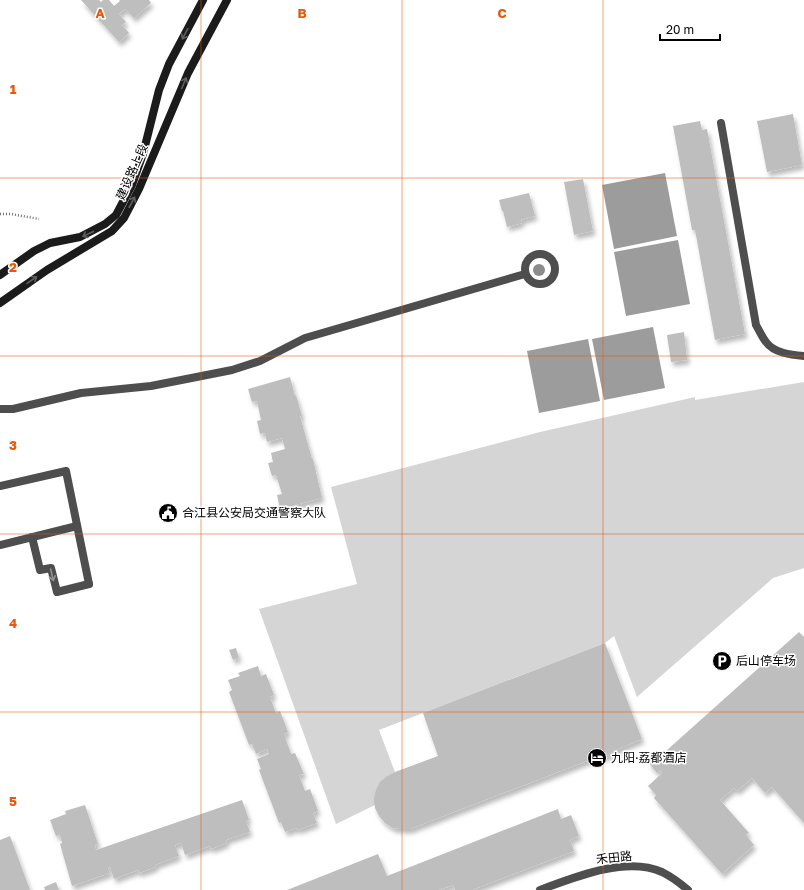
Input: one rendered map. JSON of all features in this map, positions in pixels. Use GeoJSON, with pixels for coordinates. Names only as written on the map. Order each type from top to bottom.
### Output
{"type":"FeatureCollection","features":[{"type":"Feature","properties":{"kind":"main road","name":"建设路上段"},"geometry":{"type":"LineString","coordinates":[[0,274],[34,251],[50,243],[80,237],[93,232],[116,215],[132,185],[143,154],[159,90],[169,64],[203,0]]}},
{"type":"Feature","properties":{"kind":"main road","name":"建设路上段"},"geometry":{"type":"LineString","coordinates":[[0,303],[47,270],[112,231],[124,218],[139,189],[188,73],[227,0]]}},
{"type":"Feature","properties":{"kind":"street"},"geometry":{"type":"LineString","coordinates":[[721,123],[756,325],[766,342],[777,351],[804,356]]}},
{"type":"Feature","properties":{"kind":"street"},"geometry":{"type":"LineString","coordinates":[[0,410],[81,393],[151,386],[232,370],[260,361],[305,338],[525,274]]}},
{"type":"Feature","properties":{"kind":"street"},"geometry":{"type":"LineString","coordinates":[[0,413],[13,408]]}},
{"type":"Feature","properties":{"kind":"street"},"geometry":{"type":"LineString","coordinates":[[0,486],[66,471],[90,584],[56,592],[51,568],[40,570],[32,537]]}},
{"type":"Feature","properties":{"kind":"street"},"geometry":{"type":"LineString","coordinates":[[0,545],[77,526]]}},
{"type":"Feature","properties":{"kind":"street","name":"禾田路"},"geometry":{"type":"LineString","coordinates":[[540,890],[587,873],[611,868],[634,866],[662,872],[677,880],[688,890]]}},
{"type":"Feature","properties":{"kind":"path"},"geometry":{"type":"LineString","coordinates":[[0,214],[40,219]]}},
{"type":"Feature","properties":{"kind":"shaded area"},"geometry":{"type":"Polygon","coordinates":[[[665,173],[677,236],[614,249],[602,185],[665,173]]]}},
{"type":"Feature","properties":{"kind":"shaded area"},"geometry":{"type":"Polygon","coordinates":[[[678,240],[690,304],[626,316],[614,252],[678,240]]]}},
{"type":"Feature","properties":{"kind":"shaded area"},"geometry":{"type":"Polygon","coordinates":[[[653,327],[665,388],[604,400],[592,339],[653,327]]]}},
{"type":"Feature","properties":{"kind":"shaded area"},"geometry":{"type":"Polygon","coordinates":[[[588,339],[600,401],[539,413],[527,351],[588,339]]]}},
{"type":"Feature","properties":{"kind":"shaded area"},"geometry":{"type":"Polygon","coordinates":[[[804,382],[804,568],[773,578],[637,697],[614,636],[605,643],[379,730],[395,772],[389,775],[382,782],[378,789],[375,805],[336,824],[259,609],[357,584],[331,487],[540,432],[695,397],[695,400],[804,382]]]}},
{"type":"Feature","properties":{"kind":"building"},"geometry":{"type":"Polygon","coordinates":[[[81,0],[99,0],[101,2],[103,0],[109,0],[114,6],[120,1],[119,0],[149,0],[151,3],[134,18],[125,9],[119,14],[126,22],[122,25],[129,33],[119,42],[81,0]]]}},
{"type":"Feature","properties":{"kind":"building"},"geometry":{"type":"Polygon","coordinates":[[[793,114],[802,165],[767,172],[757,121],[793,114]]]}},
{"type":"Feature","properties":{"kind":"building"},"geometry":{"type":"Polygon","coordinates":[[[700,121],[702,130],[707,129],[745,334],[715,340],[695,230],[692,230],[673,126],[700,121]]]}},
{"type":"Feature","properties":{"kind":"building"},"geometry":{"type":"Polygon","coordinates":[[[583,179],[593,231],[574,235],[564,182],[583,179]]]}},
{"type":"Feature","properties":{"kind":"building"},"geometry":{"type":"Polygon","coordinates":[[[529,193],[535,216],[521,220],[522,223],[507,227],[499,200],[529,193]]]}},
{"type":"Feature","properties":{"kind":"building"},"geometry":{"type":"Polygon","coordinates":[[[684,332],[687,360],[671,362],[667,335],[684,332]]]}},
{"type":"Feature","properties":{"kind":"building"},"geometry":{"type":"Polygon","coordinates":[[[290,377],[302,416],[300,416],[313,459],[322,498],[280,509],[277,495],[282,494],[276,475],[272,476],[268,463],[273,462],[271,453],[285,449],[282,438],[267,442],[265,433],[260,434],[257,421],[261,420],[257,401],[252,402],[248,389],[290,377]]]}},
{"type":"Feature","properties":{"kind":"building"},"geometry":{"type":"Polygon","coordinates":[[[799,632],[804,637],[804,823],[772,787],[765,793],[752,778],[737,791],[734,788],[720,800],[749,833],[746,835],[754,845],[722,874],[654,798],[656,795],[648,786],[662,773],[660,770],[657,773],[648,762],[660,752],[666,758],[669,754],[666,751],[799,632]]]}},
{"type":"Feature","properties":{"kind":"building"},"geometry":{"type":"Polygon","coordinates":[[[605,643],[642,739],[616,750],[617,752],[593,761],[592,759],[410,829],[393,828],[385,823],[379,816],[375,808],[374,799],[380,782],[395,772],[438,756],[423,713],[605,643]]]}},
{"type":"Feature","properties":{"kind":"building"},"geometry":{"type":"Polygon","coordinates":[[[236,648],[239,658],[233,660],[229,650],[236,648]]]}},
{"type":"Feature","properties":{"kind":"building"},"geometry":{"type":"Polygon","coordinates":[[[258,666],[261,676],[266,674],[274,695],[270,697],[276,713],[280,711],[288,732],[284,734],[291,754],[295,753],[304,774],[299,775],[305,791],[310,789],[318,811],[313,813],[317,823],[298,830],[297,828],[285,832],[281,822],[279,823],[259,770],[261,769],[257,759],[269,754],[267,749],[256,754],[252,744],[249,745],[229,692],[232,690],[228,680],[240,676],[238,673],[258,666]]]}},
{"type":"Feature","properties":{"kind":"building"},"geometry":{"type":"Polygon","coordinates":[[[242,800],[249,820],[246,821],[250,832],[226,840],[227,843],[211,849],[210,846],[185,855],[181,843],[175,845],[179,856],[155,865],[156,867],[139,873],[138,870],[114,879],[110,867],[108,868],[110,873],[72,886],[60,844],[62,843],[60,835],[56,836],[50,820],[66,814],[65,811],[85,805],[98,844],[95,845],[96,850],[242,800]]]}},
{"type":"Feature","properties":{"kind":"building"},"geometry":{"type":"Polygon","coordinates":[[[558,809],[561,819],[571,815],[579,836],[570,840],[574,851],[472,890],[455,890],[453,885],[439,890],[287,890],[378,854],[387,876],[558,809]]]}},
{"type":"Feature","properties":{"kind":"building"},"geometry":{"type":"Polygon","coordinates":[[[10,836],[30,890],[0,890],[0,840],[10,836]]]}},
{"type":"Feature","properties":{"kind":"building"},"geometry":{"type":"Polygon","coordinates":[[[56,882],[59,890],[45,890],[44,887],[56,882]]]}},
{"type":"Feature","properties":{"kind":"place","name":"合江县公安局交通警察大队"},"geometry":{"type":"Point","coordinates":[168,513]}},
{"type":"Feature","properties":{"kind":"place","name":"后山停车场"},"geometry":{"type":"Point","coordinates":[722,661]}},
{"type":"Feature","properties":{"kind":"place","name":"九阳·荔都酒店"},"geometry":{"type":"Point","coordinates":[597,758]}}]}
